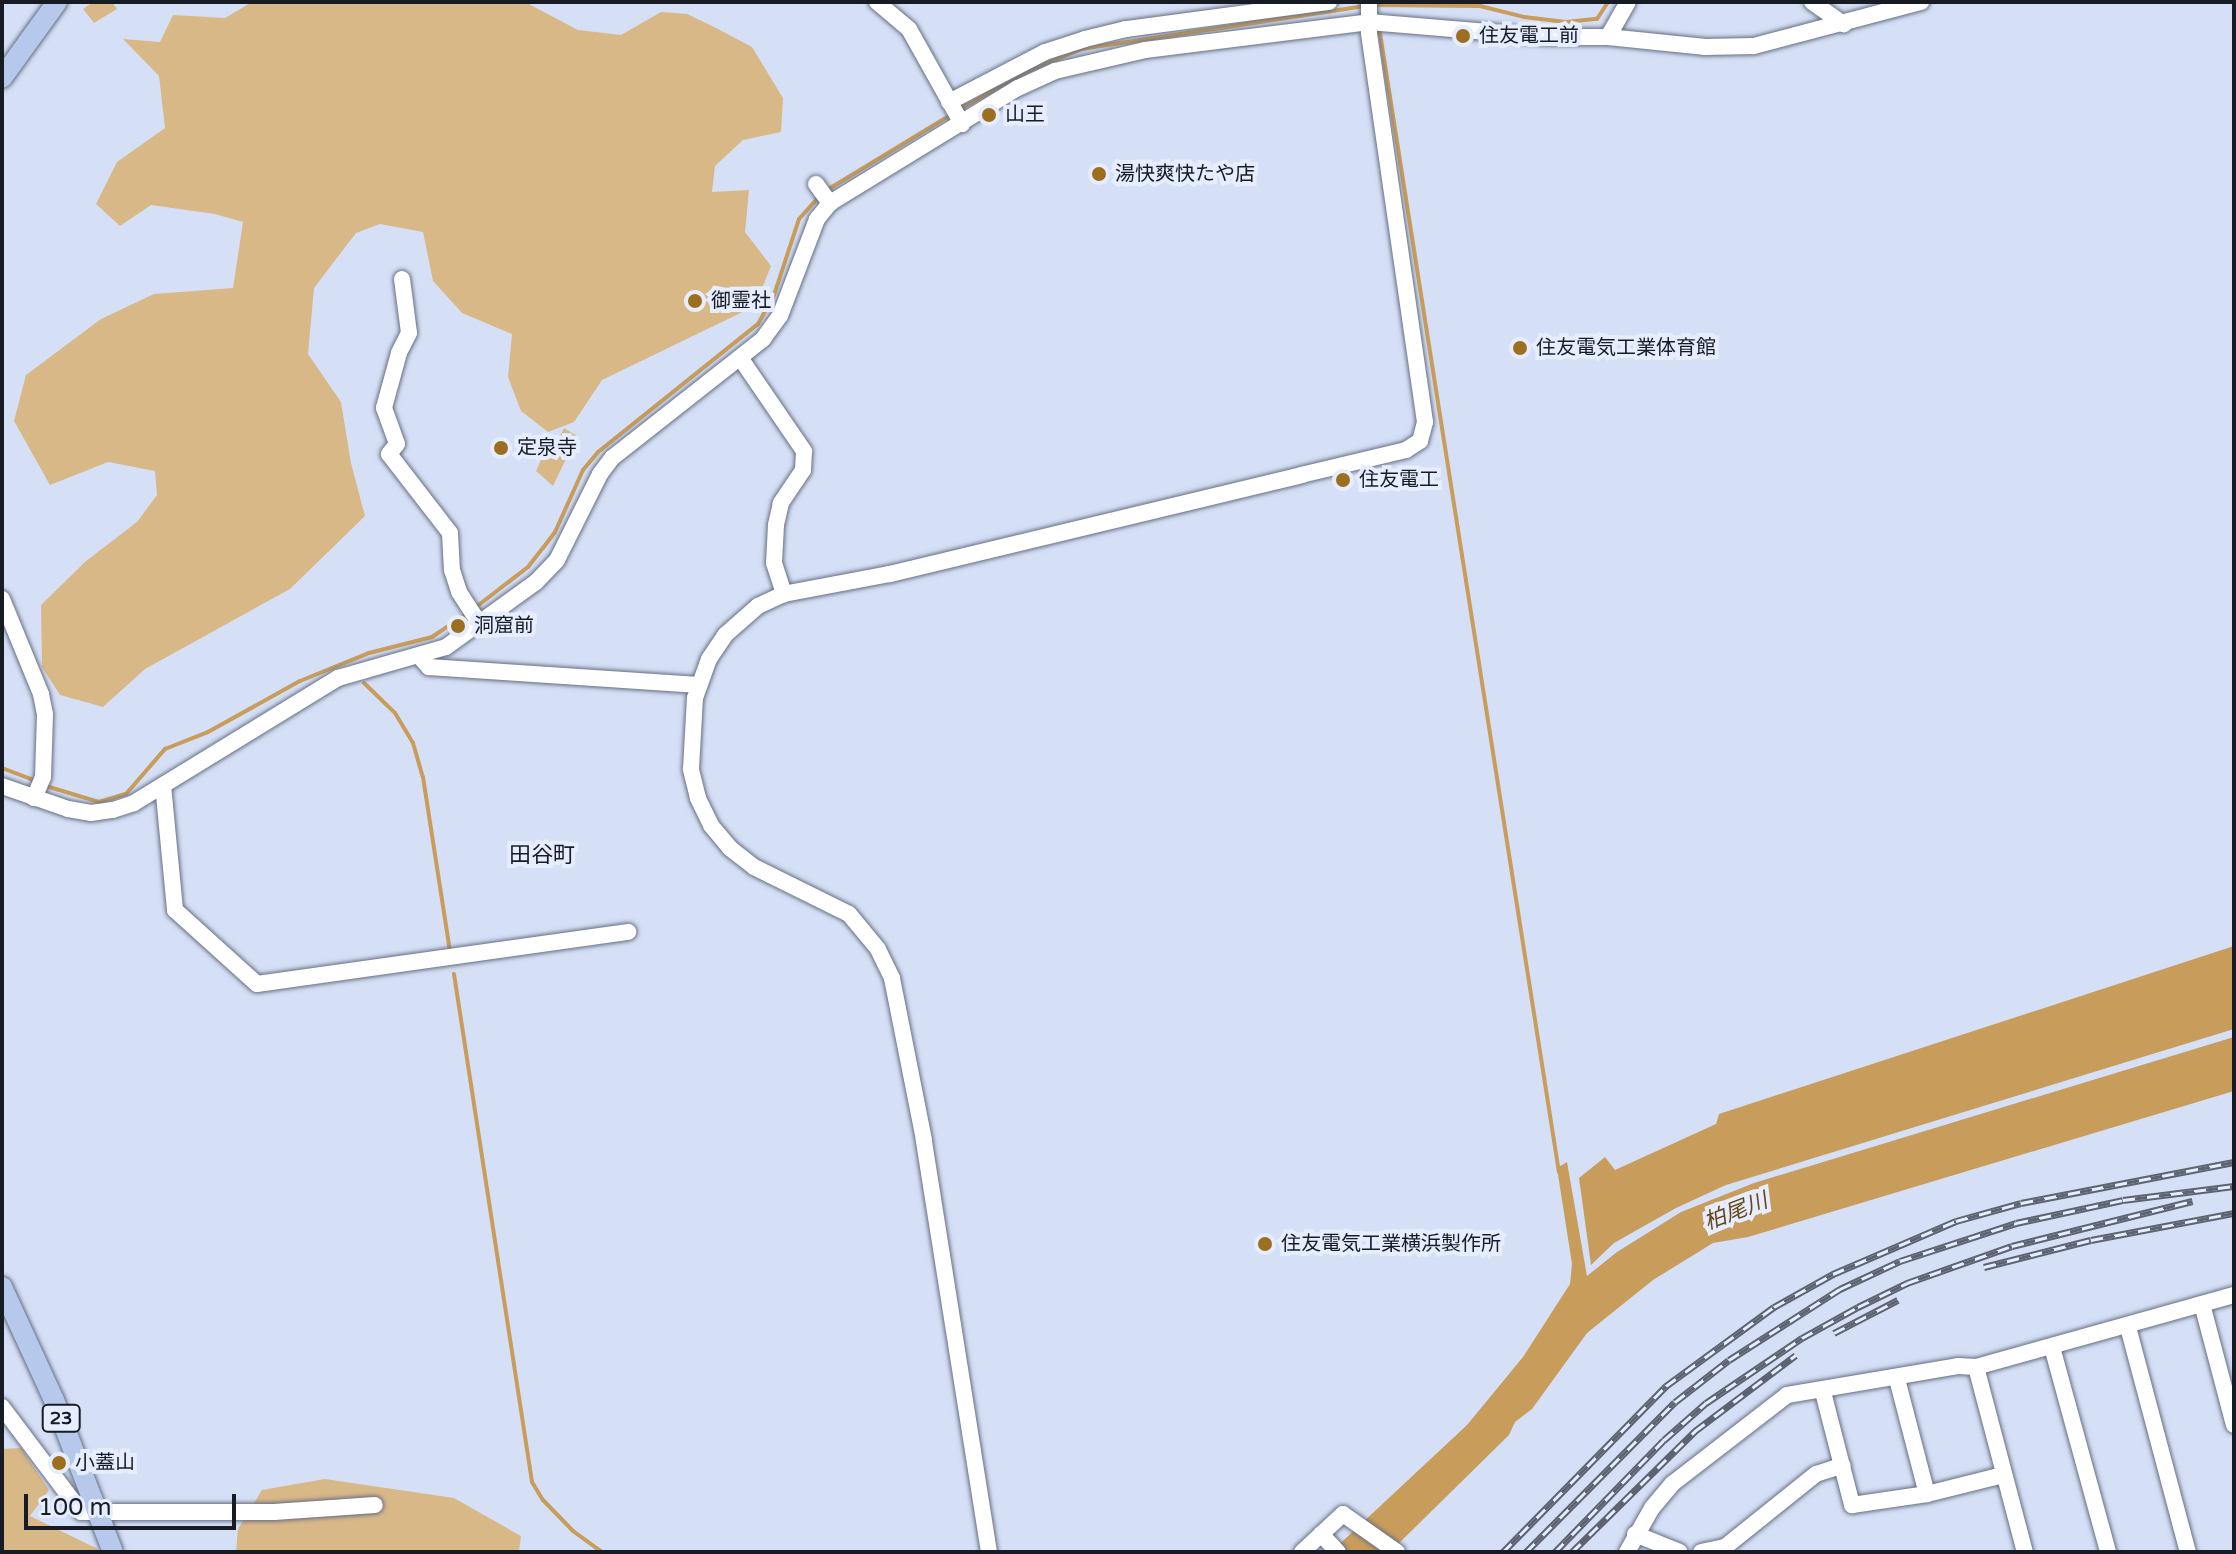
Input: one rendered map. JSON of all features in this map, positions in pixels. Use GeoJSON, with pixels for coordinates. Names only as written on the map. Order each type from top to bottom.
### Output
{"type":"FeatureCollection","features":[{"type":"Feature","properties":{"kind":"main road"},"geometry":{"type":"LineString","coordinates":[[2,78],[51,4]]}},
{"type":"Feature","properties":{"kind":"main road","name":"23"},"geometry":{"type":"LineString","coordinates":[[2,1287],[100,1512],[113,1552]]}},
{"type":"Feature","properties":{"kind":"street"},"geometry":{"type":"LineString","coordinates":[[877,2],[909,29],[962,124]]}},
{"type":"Feature","properties":{"kind":"street"},"geometry":{"type":"LineString","coordinates":[[949,102],[1045,52],[1085,39],[1126,29],[1329,2]]}},
{"type":"Feature","properties":{"kind":"street"},"geometry":{"type":"LineString","coordinates":[[1608,37],[1628,2]]}},
{"type":"Feature","properties":{"kind":"street"},"geometry":{"type":"LineString","coordinates":[[1812,2],[1844,24]]}},
{"type":"Feature","properties":{"kind":"street"},"geometry":{"type":"LineString","coordinates":[[2,786],[39,787],[91,813],[134,803],[338,678],[446,647],[474,615],[536,582],[557,560],[600,474],[612,458],[741,359],[780,316],[824,195],[962,124],[1018,88],[1079,63],[1371,12],[1400,24],[1547,37],[1608,37],[1705,47],[1754,46],[1921,2]]}},
{"type":"Feature","properties":{"kind":"street"},"geometry":{"type":"LineString","coordinates":[[989,1552],[924,1140],[892,978],[870,936],[849,914],[825,900],[766,875],[730,848],[711,825],[698,798],[691,769],[698,685],[716,647],[735,624],[758,606],[784,594],[890,574],[1406,450],[1420,441],[1425,422],[1371,12]]}},
{"type":"Feature","properties":{"kind":"street"},"geometry":{"type":"LineString","coordinates":[[402,279],[409,333],[399,353],[384,408],[397,444],[389,454],[450,533],[452,570],[474,615]]}},
{"type":"Feature","properties":{"kind":"street"},"geometry":{"type":"LineString","coordinates":[[741,359],[804,451],[803,470],[781,503],[776,525],[774,563],[784,594]]}},
{"type":"Feature","properties":{"kind":"street"},"geometry":{"type":"LineString","coordinates":[[2,599],[41,694],[45,714],[39,787]]}},
{"type":"Feature","properties":{"kind":"street"},"geometry":{"type":"LineString","coordinates":[[419,656],[429,667],[698,685]]}},
{"type":"Feature","properties":{"kind":"street"},"geometry":{"type":"LineString","coordinates":[[163,785],[175,910],[257,984],[628,932]]}},
{"type":"Feature","properties":{"kind":"street"},"geometry":{"type":"LineString","coordinates":[[1627,1552],[1635,1534],[1672,1484],[1787,1395],[1823,1392],[1958,1366],[1976,1367],[2234,1295]]}},
{"type":"Feature","properties":{"kind":"street"},"geometry":{"type":"LineString","coordinates":[[2202,1304],[2234,1425]]}},
{"type":"Feature","properties":{"kind":"street"},"geometry":{"type":"LineString","coordinates":[[2128,1327],[2188,1552]]}},
{"type":"Feature","properties":{"kind":"street"},"geometry":{"type":"LineString","coordinates":[[2052,1347],[2108,1552]]}},
{"type":"Feature","properties":{"kind":"street"},"geometry":{"type":"LineString","coordinates":[[1976,1367],[2025,1552]]}},
{"type":"Feature","properties":{"kind":"street"},"geometry":{"type":"LineString","coordinates":[[1897,1379],[1927,1494]]}},
{"type":"Feature","properties":{"kind":"street"},"geometry":{"type":"LineString","coordinates":[[1823,1392],[1852,1505],[1927,1494],[2003,1475]]}},
{"type":"Feature","properties":{"kind":"street"},"geometry":{"type":"LineString","coordinates":[[2,1407],[81,1512],[274,1512],[375,1505]]}},
{"type":"Feature","properties":{"kind":"street"},"geometry":{"type":"LineString","coordinates":[[1701,1552],[1725,1547],[1816,1474],[1843,1465]]}},
{"type":"Feature","properties":{"kind":"street"},"geometry":{"type":"LineString","coordinates":[[1302,1552],[1331,1544],[1343,1514],[1397,1552]]}},
{"type":"Feature","properties":{"kind":"street"},"geometry":{"type":"LineString","coordinates":[[1635,1534],[1680,1552]]}},
{"type":"Feature","properties":{"kind":"shaded area"},"geometry":{"type":"Polygon","coordinates":[[[93,2],[112,2],[117,9],[94,23],[83,9],[93,2]]]}},
{"type":"Feature","properties":{"kind":"shaded area"},"geometry":{"type":"Polygon","coordinates":[[[252,2],[525,2],[578,30],[621,35],[661,12],[687,14],[714,27],[752,47],[783,98],[781,132],[743,140],[715,166],[712,192],[749,190],[745,232],[771,266],[755,306],[602,380],[574,422],[548,432],[521,411],[508,377],[512,334],[462,313],[433,281],[423,232],[380,224],[356,233],[314,288],[308,354],[341,402],[351,463],[365,516],[290,589],[145,669],[103,707],[60,695],[42,667],[41,605],[86,561],[137,522],[157,495],[155,471],[108,462],[50,485],[14,421],[26,375],[101,319],[154,294],[233,288],[243,222],[215,214],[151,205],[120,226],[96,204],[117,162],[165,128],[159,76],[123,39],[160,42],[173,15],[225,18],[252,2]]]}},
{"type":"Feature","properties":{"kind":"shaded area"},"geometry":{"type":"Polygon","coordinates":[[[564,428],[577,436],[553,486],[536,471],[544,453],[550,457],[564,428]]]}},
{"type":"Feature","properties":{"kind":"shaded area"},"geometry":{"type":"Polygon","coordinates":[[[21,1448],[49,1490],[30,1516],[98,1549],[96,1552],[2,1552],[2,1449],[21,1448]]]}},
{"type":"Feature","properties":{"kind":"shaded area"},"geometry":{"type":"Polygon","coordinates":[[[325,1479],[454,1498],[521,1536],[519,1552],[236,1552],[238,1529],[262,1490],[325,1479]]]}},
{"type":"Feature","properties":{"kind":"water"},"geometry":{"type":"Polygon","coordinates":[[[2234,946],[2234,1029],[1726,1185],[1676,1208],[1614,1243],[1591,1265],[1579,1178],[1605,1157],[1615,1170],[1716,1124],[1719,1114],[2234,946]]]}},
{"type":"Feature","properties":{"kind":"water","name":"柏尾川"},"geometry":{"type":"Polygon","coordinates":[[[2234,1037],[2234,1091],[1748,1237],[1713,1243],[1653,1280],[1587,1333],[1532,1409],[1515,1422],[1509,1435],[1390,1552],[1331,1552],[1467,1425],[1523,1357],[1570,1284],[1572,1264],[1557,1168],[1567,1162],[1587,1276],[1617,1252],[1681,1212],[1754,1183],[2234,1037]]]}},
{"type":"Feature","properties":{"kind":"waterway"},"geometry":{"type":"LineString","coordinates":[[1374,5],[1480,6],[1524,17],[1566,22],[1597,19],[1608,2]]}},
{"type":"Feature","properties":{"kind":"waterway"},"geometry":{"type":"LineString","coordinates":[[960,109],[1026,72],[1081,49],[1365,6]]}},
{"type":"Feature","properties":{"kind":"waterway"},"geometry":{"type":"LineString","coordinates":[[1379,27],[1559,1172]]}},
{"type":"Feature","properties":{"kind":"waterway"},"geometry":{"type":"LineString","coordinates":[[827,190],[952,114]]}},
{"type":"Feature","properties":{"kind":"waterway"},"geometry":{"type":"LineString","coordinates":[[476,607],[528,567],[543,548],[555,532],[583,470],[598,452],[758,324],[774,295],[799,219],[820,196]]}},
{"type":"Feature","properties":{"kind":"waterway"},"geometry":{"type":"LineString","coordinates":[[46,786],[99,802],[126,794],[165,749],[208,732],[300,681],[369,653],[432,637],[469,612]]}},
{"type":"Feature","properties":{"kind":"waterway"},"geometry":{"type":"LineString","coordinates":[[364,683],[395,713],[413,743],[423,777],[450,951]]}},
{"type":"Feature","properties":{"kind":"waterway"},"geometry":{"type":"LineString","coordinates":[[2,768],[38,782]]}},
{"type":"Feature","properties":{"kind":"waterway"},"geometry":{"type":"LineString","coordinates":[[454,974],[532,1482],[543,1500],[573,1531],[602,1552]]}},
{"type":"Feature","properties":{"kind":"railway"},"geometry":{"type":"LineString","coordinates":[[1503,1552],[1666,1386],[1774,1307],[1833,1274],[1956,1221],[2021,1203],[2234,1162]]}},
{"type":"Feature","properties":{"kind":"railway"},"geometry":{"type":"LineString","coordinates":[[1526,1552],[1675,1402],[1729,1360],[1840,1289],[1900,1261],[2016,1223],[2123,1200],[2234,1186]]}},
{"type":"Feature","properties":{"kind":"railway"},"geometry":{"type":"LineString","coordinates":[[1555,1552],[1664,1440],[1706,1403],[1802,1338],[1858,1307],[1907,1283],[2012,1246],[2192,1201]]}},
{"type":"Feature","properties":{"kind":"railway"},"geometry":{"type":"LineString","coordinates":[[1984,1267],[2091,1240],[2234,1213]]}},
{"type":"Feature","properties":{"kind":"railway"},"geometry":{"type":"LineString","coordinates":[[1834,1333],[1898,1300]]}},
{"type":"Feature","properties":{"kind":"railway"},"geometry":{"type":"LineString","coordinates":[[1572,1552],[1695,1431],[1796,1355]]}},
{"type":"Feature","properties":{"kind":"place","name":"住友電工前"},"geometry":{"type":"Point","coordinates":[1463,36]}},
{"type":"Feature","properties":{"kind":"place","name":"山王"},"geometry":{"type":"Point","coordinates":[989,115]}},
{"type":"Feature","properties":{"kind":"place","name":"湯快爽快たや店"},"geometry":{"type":"Point","coordinates":[1099,174]}},
{"type":"Feature","properties":{"kind":"place","name":"御霊社"},"geometry":{"type":"Point","coordinates":[695,301]}},
{"type":"Feature","properties":{"kind":"place","name":"住友電気工業体育館"},"geometry":{"type":"Point","coordinates":[1520,348]}},
{"type":"Feature","properties":{"kind":"place","name":"定泉寺"},"geometry":{"type":"Point","coordinates":[501,448]}},
{"type":"Feature","properties":{"kind":"place","name":"住友電工"},"geometry":{"type":"Point","coordinates":[1343,480]}},
{"type":"Feature","properties":{"kind":"place","name":"洞窟前"},"geometry":{"type":"Point","coordinates":[458,626]}},
{"type":"Feature","properties":{"kind":"place","name":"住友電気工業横浜製作所"},"geometry":{"type":"Point","coordinates":[1265,1244]}},
{"type":"Feature","properties":{"kind":"place","name":"小蓋山"},"geometry":{"type":"Point","coordinates":[59,1463]}},
{"type":"Feature","properties":{"kind":"district","name":"田谷町"},"geometry":{"type":"Point","coordinates":[542,856]}}]}
